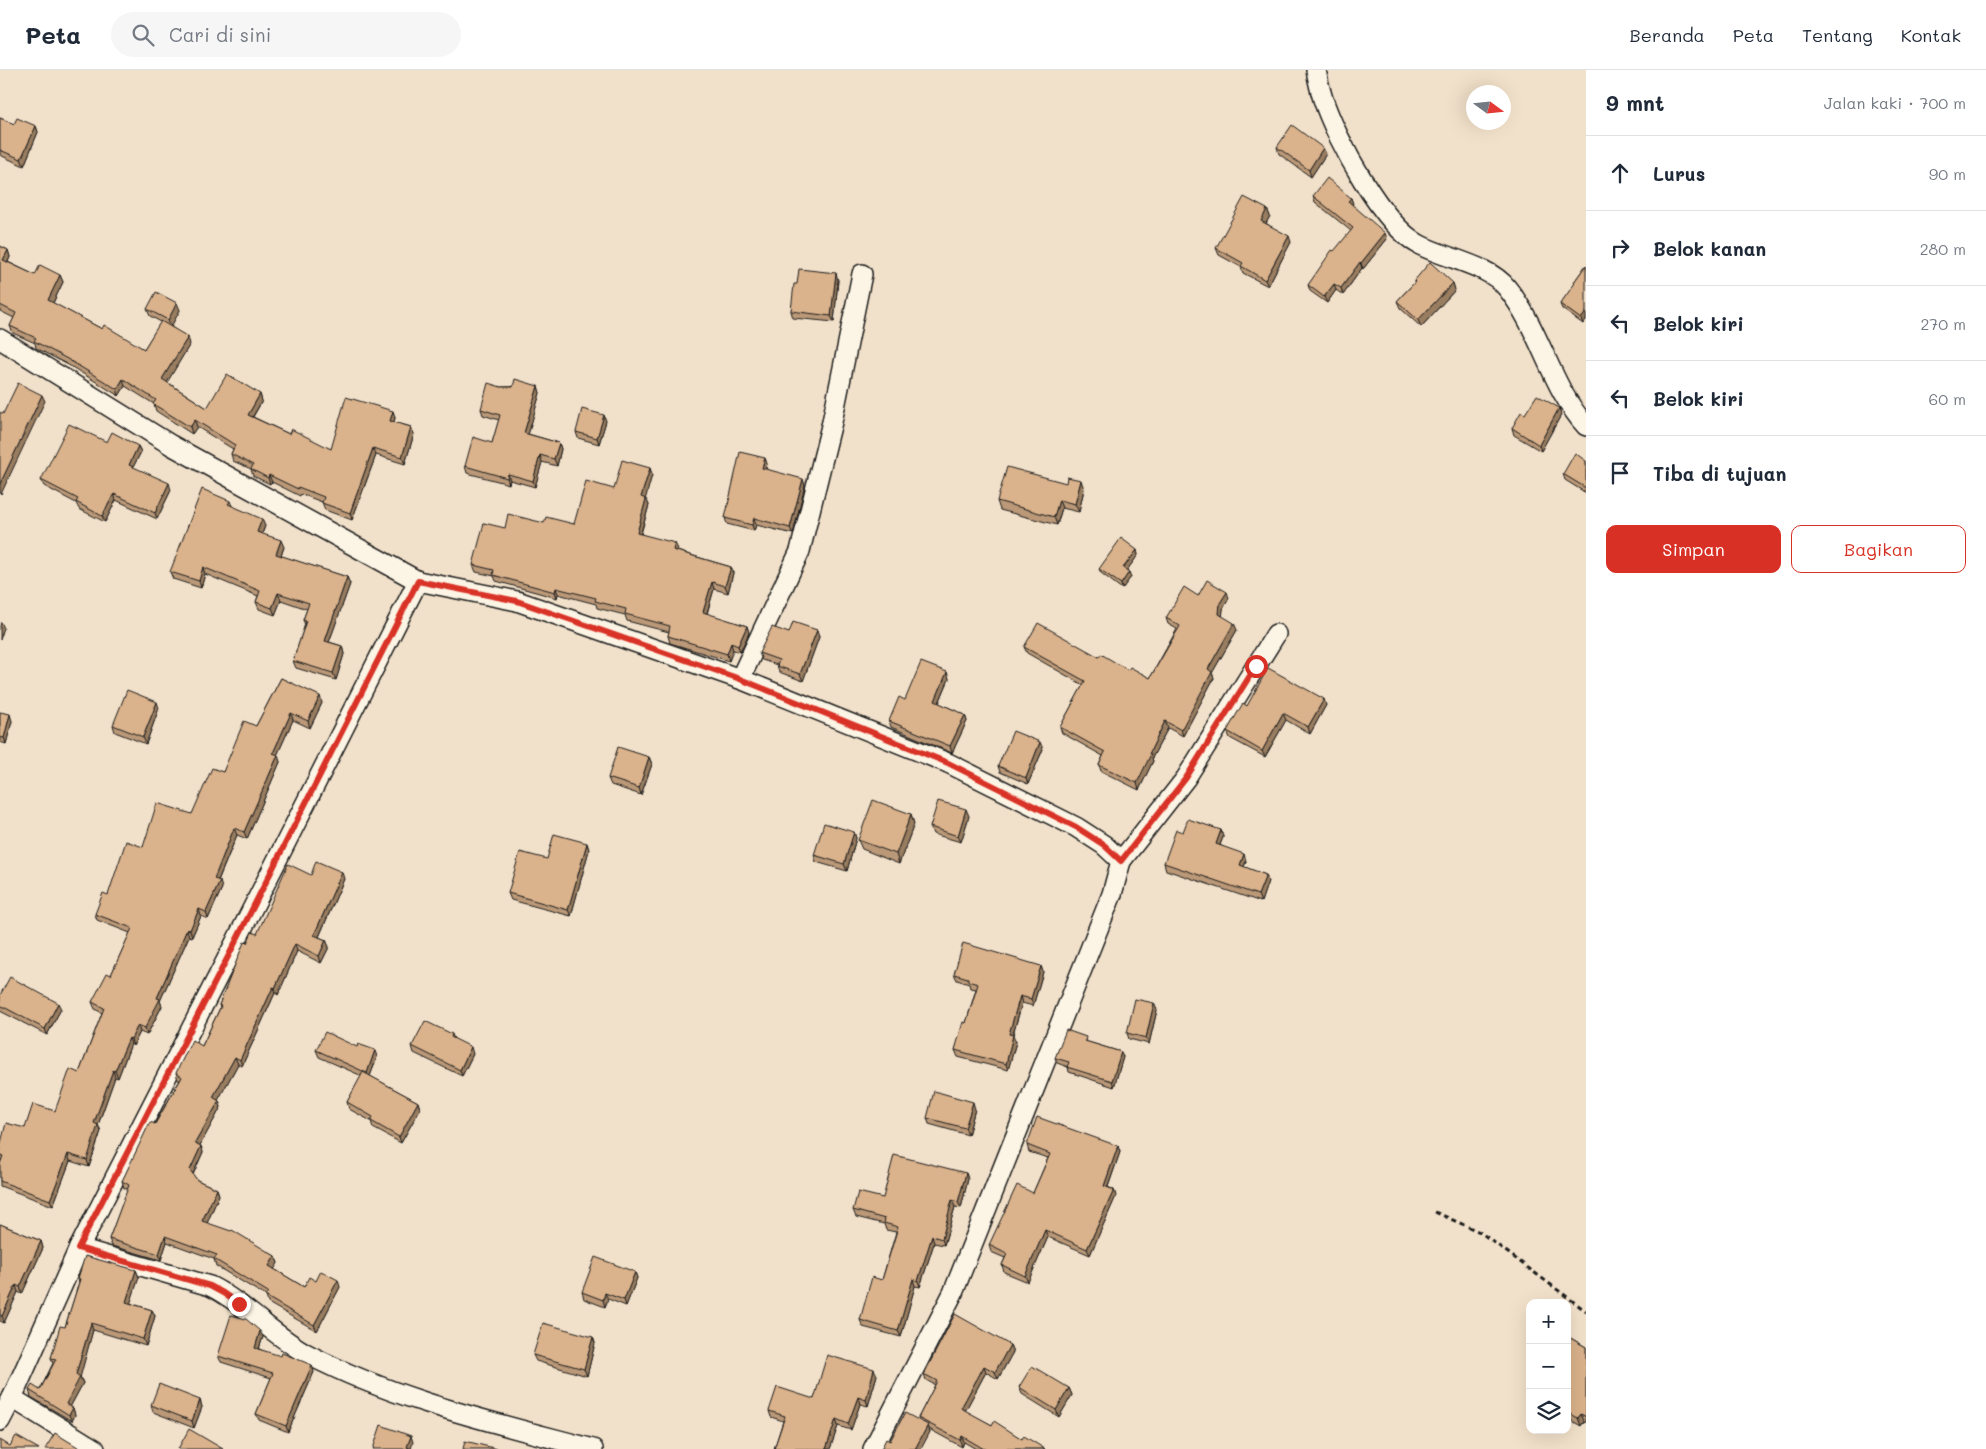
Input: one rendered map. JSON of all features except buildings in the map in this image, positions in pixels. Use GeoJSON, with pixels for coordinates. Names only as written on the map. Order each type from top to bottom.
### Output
{"type":"FeatureCollection","features":[{"type":"Feature","properties":{"kind":"street"},"geometry":{"type":"LineString","coordinates":[[1316,70],[1323,99],[1333,124],[1358,172],[1379,205],[1391,220],[1418,244],[1485,272],[1501,281],[1521,307],[1564,397],[1586,426]]}},
{"type":"Feature","properties":{"kind":"street"},"geometry":{"type":"LineString","coordinates":[[740,679],[800,551],[832,422],[862,274]]}},
{"type":"Feature","properties":{"kind":"street"},"geometry":{"type":"LineString","coordinates":[[0,339],[171,445],[418,581],[517,601],[740,679],[948,763],[1076,827],[1104,845],[1121,861]]}},
{"type":"Feature","properties":{"kind":"street"},"geometry":{"type":"LineString","coordinates":[[0,1421],[78,1248],[228,958],[418,581]]}},
{"type":"Feature","properties":{"kind":"street"},"geometry":{"type":"LineString","coordinates":[[874,1449],[953,1293],[1112,894],[1121,861],[1186,778],[1276,634]]}},
{"type":"Feature","properties":{"kind":"street"},"geometry":{"type":"LineString","coordinates":[[78,1248],[210,1286],[231,1298],[294,1346],[366,1381],[440,1408],[593,1449]]}},
{"type":"Feature","properties":{"kind":"street"},"geometry":{"type":"LineString","coordinates":[[12,1398],[95,1449]]}},
{"type":"Feature","properties":{"kind":"path"},"geometry":{"type":"LineString","coordinates":[[1434,1212],[1480,1232],[1586,1310]]}},
{"type":"Feature","properties":{"kind":"route"},"geometry":{"type":"LineString","coordinates":[[239,1304],[210,1286],[78,1248],[418,581],[517,601],[740,679],[948,763],[1076,827],[1104,845],[1121,861],[1186,778],[1256,666]]}}]}
